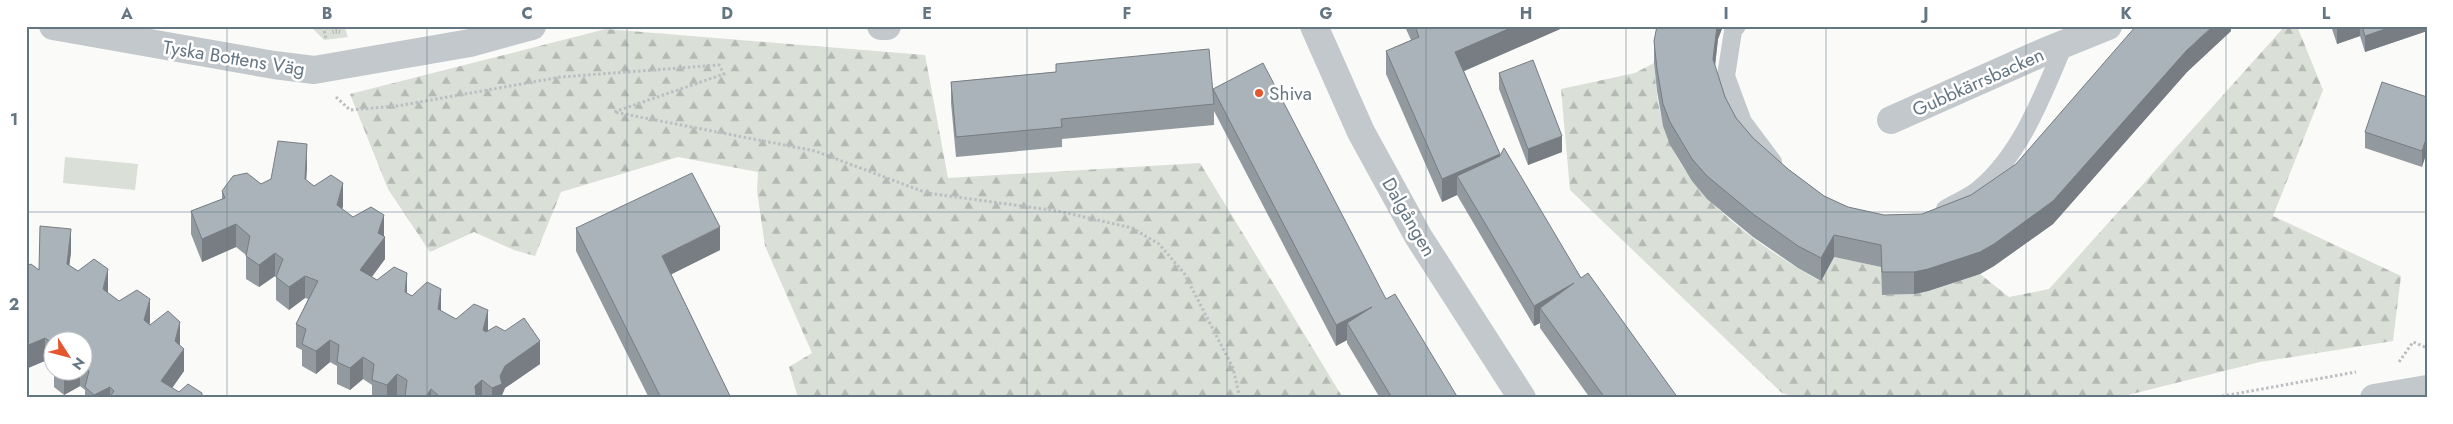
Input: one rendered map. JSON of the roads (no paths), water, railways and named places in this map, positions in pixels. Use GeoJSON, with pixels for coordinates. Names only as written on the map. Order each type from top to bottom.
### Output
{"type":"FeatureCollection","features":[{"type":"Feature","properties":{"kind":"street","name":"Tyska Bottens Väg"},"geometry":{"type":"LineString","coordinates":[[53,26],[245,61],[314,70],[470,43],[532,26]]}},
{"type":"Feature","properties":{"kind":"street"},"geometry":{"type":"LineString","coordinates":[[881,26],[887,26]]}},
{"type":"Feature","properties":{"kind":"street","name":"Dalgången"},"geometry":{"type":"LineString","coordinates":[[1314,26],[1361,132],[1418,236],[1522,398]]}},
{"type":"Feature","properties":{"kind":"street","name":"Gubbkärrsbacken"},"geometry":{"type":"LineString","coordinates":[[1891,120],[2108,26]]}},
{"type":"Feature","properties":{"kind":"street"},"geometry":{"type":"LineString","coordinates":[[2374,398],[2427,389]]}},
{"type":"Feature","properties":{"kind":"lane"},"geometry":{"type":"LineString","coordinates":[[1737,26],[1733,31],[1726,76],[1743,122],[1780,170],[1787,176]]}},
{"type":"Feature","properties":{"kind":"lane","name":"Gubbkärrsbacken"},"geometry":{"type":"LineString","coordinates":[[1930,213],[1945,209],[1979,189],[2013,151],[2041,99],[2065,43]]}},
{"type":"Feature","properties":{"kind":"place","name":"Shiva"},"geometry":{"type":"Point","coordinates":[1259,93]}}]}
